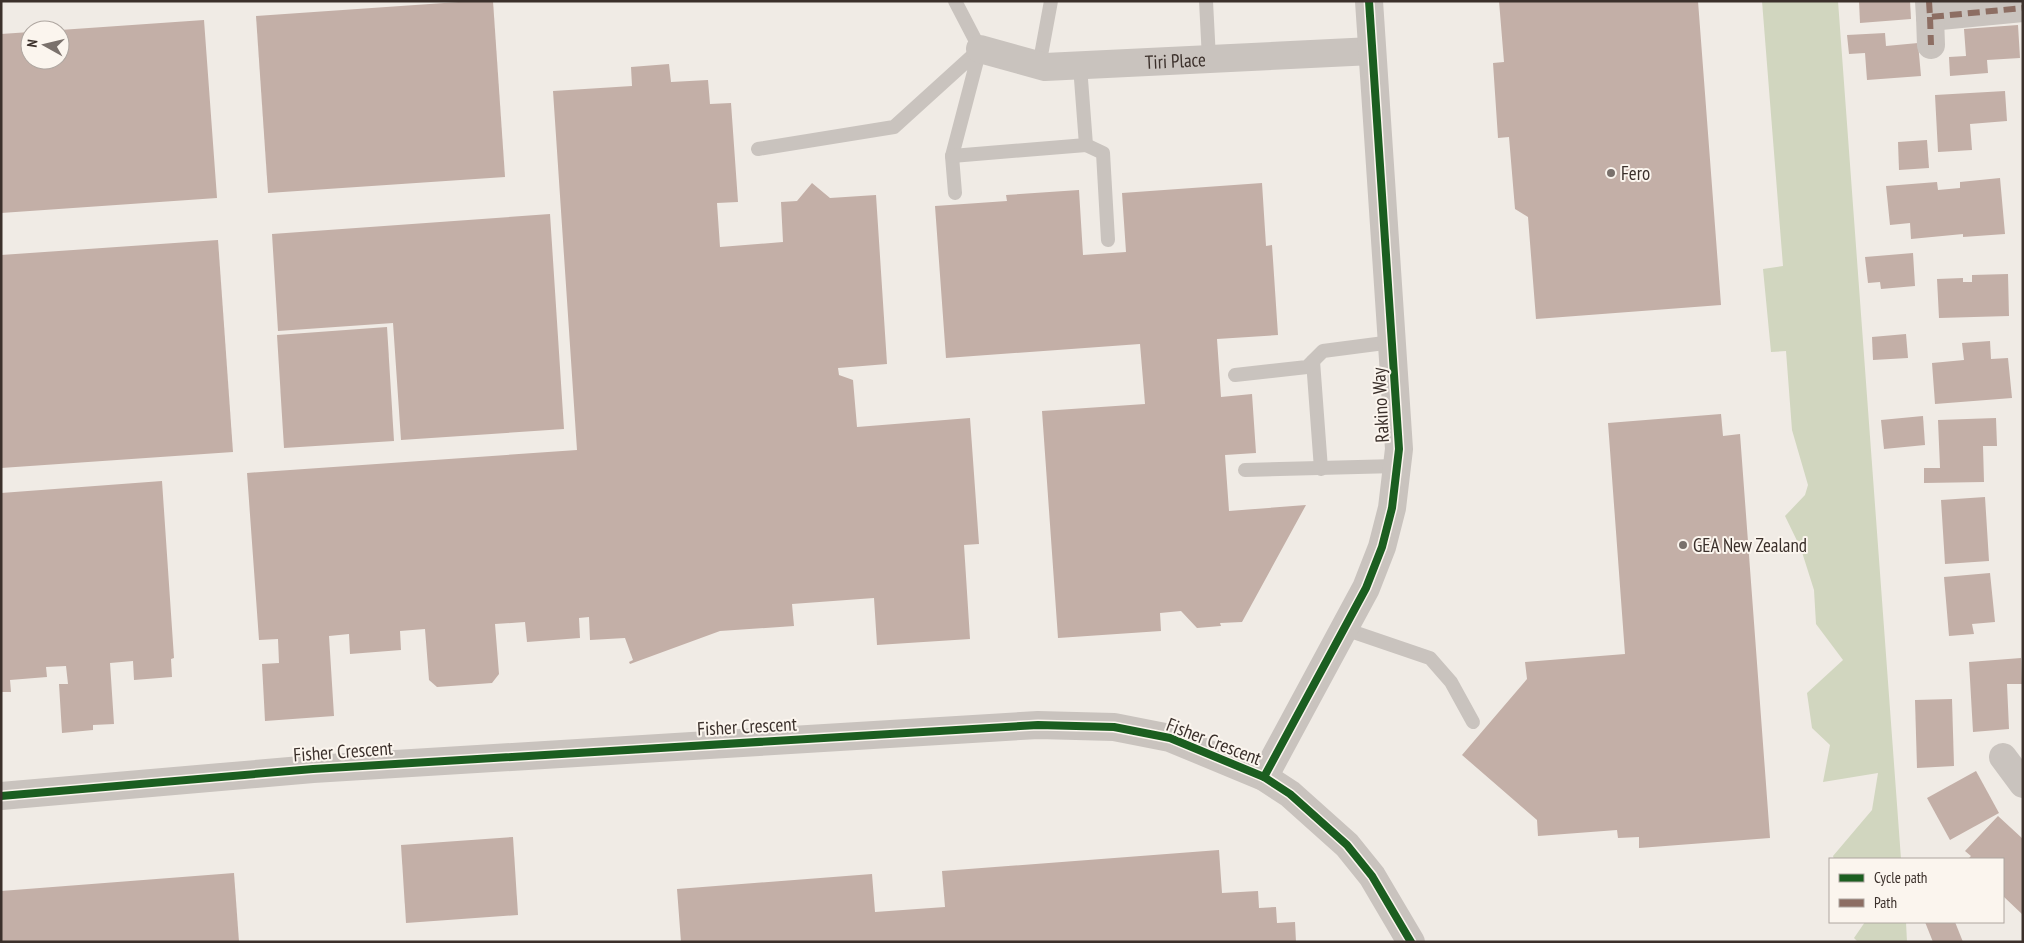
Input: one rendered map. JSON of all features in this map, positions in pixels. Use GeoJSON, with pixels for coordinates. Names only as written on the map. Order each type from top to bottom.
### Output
{"type":"FeatureCollection","features":[{"type":"Feature","properties":{"kind":"street","name":"Rakino Way"},"geometry":{"type":"LineString","coordinates":[[1264,777],[1366,588],[1382,547],[1392,508],[1399,449],[1368,1]]}},
{"type":"Feature","properties":{"kind":"street"},"geometry":{"type":"LineString","coordinates":[[1931,45],[1929,9],[2023,8]]}},
{"type":"Feature","properties":{"kind":"street","name":"Tiri Place"},"geometry":{"type":"LineString","coordinates":[[980,49],[1039,66],[1080,66],[1372,51]]}},
{"type":"Feature","properties":{"kind":"street","name":"Fisher Crescent"},"geometry":{"type":"LineString","coordinates":[[1,796],[313,769],[1047,725],[1114,727],[1170,738],[1264,777],[1290,794],[1347,844],[1372,876],[1410,942]]}},
{"type":"Feature","properties":{"kind":"street"},"geometry":{"type":"LineString","coordinates":[[2004,757],[2023,784]]}},
{"type":"Feature","properties":{"kind":"lane"},"geometry":{"type":"LineString","coordinates":[[955,193],[952,156],[980,49],[956,1]]}},
{"type":"Feature","properties":{"kind":"lane"},"geometry":{"type":"LineString","coordinates":[[1039,66],[1051,1]]}},
{"type":"Feature","properties":{"kind":"lane"},"geometry":{"type":"LineString","coordinates":[[1206,1],[1209,59]]}},
{"type":"Feature","properties":{"kind":"lane"},"geometry":{"type":"LineString","coordinates":[[758,149],[894,127],[980,49]]}},
{"type":"Feature","properties":{"kind":"lane"},"geometry":{"type":"LineString","coordinates":[[1080,66],[1086,145]]}},
{"type":"Feature","properties":{"kind":"lane"},"geometry":{"type":"LineString","coordinates":[[952,156],[1086,145],[1103,154],[1108,240]]}},
{"type":"Feature","properties":{"kind":"lane"},"geometry":{"type":"LineString","coordinates":[[1235,375],[1307,366],[1323,351],[1392,342]]}},
{"type":"Feature","properties":{"kind":"lane"},"geometry":{"type":"LineString","coordinates":[[1313,360],[1321,469]]}},
{"type":"Feature","properties":{"kind":"lane"},"geometry":{"type":"LineString","coordinates":[[1246,470],[1397,466]]}},
{"type":"Feature","properties":{"kind":"lane"},"geometry":{"type":"LineString","coordinates":[[1345,629],[1430,658],[1451,682],[1473,722]]}},
{"type":"Feature","properties":{"kind":"green space"},"geometry":{"type":"Polygon","coordinates":[[[1762,1],[1838,1],[1901,858],[1834,858],[1833,856],[1872,810],[1878,773],[1823,782],[1830,745],[1812,728],[1807,693],[1843,660],[1816,624],[1814,590],[1801,549],[1785,516],[1805,495],[1808,485],[1792,430],[1786,351],[1771,352],[1763,269],[1783,266],[1762,1]]]}},
{"type":"Feature","properties":{"kind":"green space"},"geometry":{"type":"Polygon","coordinates":[[[1864,923],[1906,923],[1907,942],[1858,942],[1854,938],[1864,923]]]}},
{"type":"Feature","properties":{"kind":"building"},"geometry":{"type":"Polygon","coordinates":[[[493,1],[505,177],[268,193],[256,16],[493,1]]]}},
{"type":"Feature","properties":{"kind":"building","name":"Fero"},"geometry":{"type":"Polygon","coordinates":[[[1499,1],[1698,1],[1721,305],[1536,319],[1528,217],[1515,209],[1509,137],[1498,138],[1493,63],[1504,62],[1499,1]]]}},
{"type":"Feature","properties":{"kind":"building"},"geometry":{"type":"Polygon","coordinates":[[[1859,1],[1910,1],[1911,19],[1860,23],[1859,1]]]}},
{"type":"Feature","properties":{"kind":"building"},"geometry":{"type":"Polygon","coordinates":[[[204,20],[217,198],[1,213],[1,34],[20,33],[20,70],[70,70],[70,29],[204,20]]]}},
{"type":"Feature","properties":{"kind":"building"},"geometry":{"type":"Polygon","coordinates":[[[2018,25],[2020,58],[1987,60],[1988,73],[1950,76],[1949,57],[1966,56],[1964,29],[2018,25]]]}},
{"type":"Feature","properties":{"kind":"building"},"geometry":{"type":"Polygon","coordinates":[[[1885,33],[1886,46],[1918,43],[1921,76],[1867,80],[1865,53],[1849,54],[1847,35],[1885,33]]]}},
{"type":"Feature","properties":{"kind":"building"},"geometry":{"type":"Polygon","coordinates":[[[669,64],[671,82],[708,80],[710,104],[731,103],[738,202],[717,203],[720,247],[783,242],[781,202],[797,201],[812,183],[830,198],[876,195],[887,364],[838,368],[839,375],[853,380],[857,427],[970,418],[979,544],[964,545],[970,639],[877,645],[874,598],[792,604],[794,626],[720,631],[630,664],[629,662],[633,660],[625,638],[590,640],[589,617],[579,618],[580,638],[527,642],[525,622],[495,624],[499,674],[492,683],[437,687],[429,680],[425,629],[400,631],[401,650],[350,654],[349,634],[329,636],[334,716],[265,721],[262,664],[279,663],[278,639],[259,640],[247,473],[577,450],[553,91],[632,86],[631,67],[669,64]]]}},
{"type":"Feature","properties":{"kind":"building"},"geometry":{"type":"Polygon","coordinates":[[[2005,91],[2007,121],[1970,124],[1972,150],[1938,152],[1935,95],[2005,91]]]}},
{"type":"Feature","properties":{"kind":"building"},"geometry":{"type":"Polygon","coordinates":[[[1927,140],[1929,168],[1899,170],[1898,142],[1927,140]]]}},
{"type":"Feature","properties":{"kind":"building"},"geometry":{"type":"Polygon","coordinates":[[[2000,178],[2005,234],[1963,237],[1963,234],[1911,239],[1910,223],[1890,225],[1886,186],[1937,182],[1938,190],[1960,188],[1960,182],[2000,178]]]}},
{"type":"Feature","properties":{"kind":"building"},"geometry":{"type":"Polygon","coordinates":[[[1262,183],[1266,246],[1272,245],[1278,335],[1217,339],[1221,397],[1252,394],[1256,453],[1225,455],[1229,511],[1306,505],[1242,622],[1220,623],[1221,626],[1197,628],[1181,611],[1160,613],[1161,631],[1058,638],[1042,411],[1145,404],[1140,344],[946,358],[935,206],[1007,201],[1006,195],[1079,190],[1083,255],[1126,252],[1122,193],[1262,183]]]}},
{"type":"Feature","properties":{"kind":"building"},"geometry":{"type":"Polygon","coordinates":[[[550,214],[564,429],[401,440],[393,323],[278,331],[272,234],[550,214]]]}},
{"type":"Feature","properties":{"kind":"building"},"geometry":{"type":"Polygon","coordinates":[[[218,240],[233,452],[1,468],[1,255],[218,240]]]}},
{"type":"Feature","properties":{"kind":"building"},"geometry":{"type":"Polygon","coordinates":[[[1913,253],[1915,286],[1881,289],[1880,282],[1868,283],[1865,257],[1913,253]]]}},
{"type":"Feature","properties":{"kind":"building"},"geometry":{"type":"Polygon","coordinates":[[[2008,274],[2009,316],[1939,318],[1937,279],[1963,278],[1963,282],[1972,282],[1972,275],[2008,274]]]}},
{"type":"Feature","properties":{"kind":"building"},"geometry":{"type":"Polygon","coordinates":[[[387,327],[394,441],[284,448],[277,335],[387,327]]]}},
{"type":"Feature","properties":{"kind":"building"},"geometry":{"type":"Polygon","coordinates":[[[1906,334],[1908,358],[1873,360],[1872,337],[1906,334]]]}},
{"type":"Feature","properties":{"kind":"building"},"geometry":{"type":"Polygon","coordinates":[[[1990,341],[1991,359],[2008,358],[2012,398],[1935,404],[1932,363],[1964,360],[1962,343],[1990,341]]]}},
{"type":"Feature","properties":{"kind":"building","name":"GEA New Zealand"},"geometry":{"type":"Polygon","coordinates":[[[1721,414],[1723,436],[1740,434],[1770,838],[1639,848],[1639,837],[1618,838],[1617,830],[1538,836],[1537,820],[1462,755],[1527,679],[1525,662],[1625,654],[1608,423],[1721,414]]]}},
{"type":"Feature","properties":{"kind":"building"},"geometry":{"type":"Polygon","coordinates":[[[1923,416],[1925,445],[1884,449],[1881,420],[1923,416]]]}},
{"type":"Feature","properties":{"kind":"building"},"geometry":{"type":"Polygon","coordinates":[[[1996,418],[1997,446],[1983,446],[1984,482],[1924,483],[1924,468],[1940,468],[1938,420],[1996,418]]]}},
{"type":"Feature","properties":{"kind":"building"},"geometry":{"type":"Polygon","coordinates":[[[162,481],[174,658],[171,659],[172,677],[134,680],[133,661],[110,663],[114,724],[93,725],[93,730],[62,733],[59,684],[68,684],[66,666],[46,667],[47,677],[10,680],[11,692],[1,692],[1,493],[162,481]]]}},
{"type":"Feature","properties":{"kind":"building"},"geometry":{"type":"Polygon","coordinates":[[[1985,497],[1989,561],[1945,564],[1941,500],[1985,497]]]}},
{"type":"Feature","properties":{"kind":"building"},"geometry":{"type":"Polygon","coordinates":[[[1990,573],[1995,622],[1972,624],[1974,634],[1949,636],[1944,577],[1990,573]]]}},
{"type":"Feature","properties":{"kind":"building"},"geometry":{"type":"Polygon","coordinates":[[[2021,658],[2022,684],[2007,684],[2009,729],[1973,732],[1969,662],[2021,658]]]}},
{"type":"Feature","properties":{"kind":"building"},"geometry":{"type":"Polygon","coordinates":[[[1952,699],[1954,766],[1917,768],[1915,700],[1952,699]]]}},
{"type":"Feature","properties":{"kind":"building"},"geometry":{"type":"Polygon","coordinates":[[[1976,771],[1999,813],[1950,840],[1927,798],[1976,771]]]}},
{"type":"Feature","properties":{"kind":"building"},"geometry":{"type":"Polygon","coordinates":[[[1998,816],[2023,839],[2023,915],[2004,897],[2004,858],[1969,858],[1971,856],[1965,851],[1998,816]]]}},
{"type":"Feature","properties":{"kind":"building"},"geometry":{"type":"Polygon","coordinates":[[[513,837],[518,915],[406,923],[401,845],[513,837]]]}},
{"type":"Feature","properties":{"kind":"building"},"geometry":{"type":"Polygon","coordinates":[[[1219,850],[1222,893],[1258,891],[1259,908],[1276,907],[1277,923],[1295,922],[1296,942],[681,942],[677,889],[872,874],[875,912],[945,907],[942,871],[1219,850]]]}},
{"type":"Feature","properties":{"kind":"building"},"geometry":{"type":"Polygon","coordinates":[[[234,873],[239,942],[1,942],[1,891],[234,873]]]}},
{"type":"Feature","properties":{"kind":"building"},"geometry":{"type":"Polygon","coordinates":[[[1925,923],[1955,923],[1963,942],[1933,942],[1925,923]]]}},
{"type":"Feature","properties":{"kind":"marked path"},"geometry":{"type":"LineString","coordinates":[[1929,1],[1930,17],[2023,8]]}},
{"type":"Feature","properties":{"kind":"marked path"},"geometry":{"type":"LineString","coordinates":[[1930,17],[1931,45]]}},
{"type":"Feature","properties":{"kind":"cycle path"},"geometry":{"type":"LineString","coordinates":[[1264,777],[1366,588],[1382,547],[1392,508],[1399,449],[1369,1]]}},
{"type":"Feature","properties":{"kind":"cycle path"},"geometry":{"type":"LineString","coordinates":[[1,796],[313,769],[1038,725],[1114,727],[1170,738],[1264,777],[1290,794],[1347,845],[1372,876],[1411,942]]}},
{"type":"Feature","properties":{"kind":"place","name":"Fero"},"geometry":{"type":"Point","coordinates":[1611,173]}},
{"type":"Feature","properties":{"kind":"place","name":"GEA New Zealand"},"geometry":{"type":"Point","coordinates":[1683,545]}}]}
